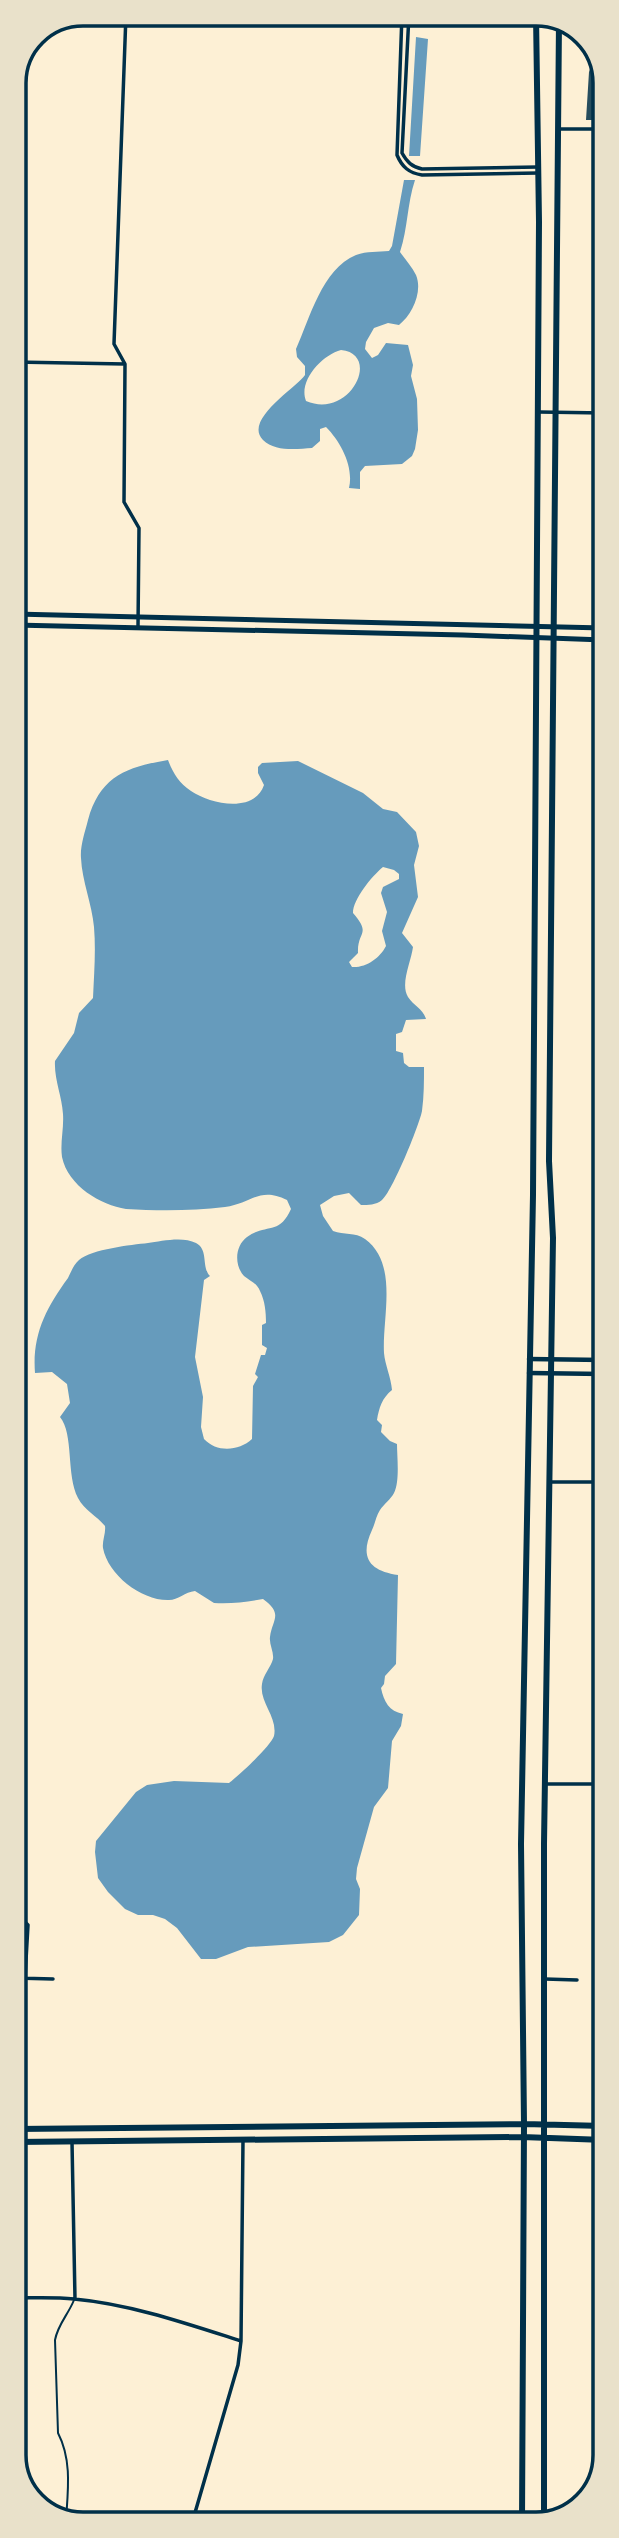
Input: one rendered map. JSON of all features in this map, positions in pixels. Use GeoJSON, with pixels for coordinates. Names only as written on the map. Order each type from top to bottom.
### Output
{"type":"FeatureCollection","features":[{"type":"Feature","properties":{"kind":"main road"},"geometry":{"type":"LineString","coordinates":[[522,2512],[524,2124],[521,1844],[533,1195],[538,412],[536,26]]}},
{"type":"Feature","properties":{"kind":"main road"},"geometry":{"type":"LineString","coordinates":[[544,2511],[545,1784],[553,1238],[549,1148],[561,32]]}},
{"type":"Feature","properties":{"kind":"main road"},"geometry":{"type":"LineString","coordinates":[[26,614],[593,628]]}},
{"type":"Feature","properties":{"kind":"main road"},"geometry":{"type":"LineString","coordinates":[[26,625],[593,640]]}},
{"type":"Feature","properties":{"kind":"main road"},"geometry":{"type":"LineString","coordinates":[[26,2129],[593,2126]]}},
{"type":"Feature","properties":{"kind":"main road"},"geometry":{"type":"LineString","coordinates":[[26,2142],[523,2137],[593,2140]]}},
{"type":"Feature","properties":{"kind":"street"},"geometry":{"type":"LineString","coordinates":[[126,26],[114,344],[125,364],[124,502],[139,528],[138,628]]}},
{"type":"Feature","properties":{"kind":"street"},"geometry":{"type":"LineString","coordinates":[[402,26],[397,155],[401,166],[418,174],[538,170]]}},
{"type":"Feature","properties":{"kind":"street"},"geometry":{"type":"LineString","coordinates":[[408,26],[402,152],[407,161],[418,168],[538,170]]}},
{"type":"Feature","properties":{"kind":"street"},"geometry":{"type":"LineString","coordinates":[[559,129],[593,129]]}},
{"type":"Feature","properties":{"kind":"street"},"geometry":{"type":"LineString","coordinates":[[26,362],[125,364]]}},
{"type":"Feature","properties":{"kind":"street"},"geometry":{"type":"LineString","coordinates":[[538,412],[593,413]]}},
{"type":"Feature","properties":{"kind":"street"},"geometry":{"type":"LineString","coordinates":[[529,1359],[593,1360]]}},
{"type":"Feature","properties":{"kind":"street"},"geometry":{"type":"LineString","coordinates":[[528,1373],[593,1374]]}},
{"type":"Feature","properties":{"kind":"street"},"geometry":{"type":"LineString","coordinates":[[549,1482],[593,1482]]}},
{"type":"Feature","properties":{"kind":"street"},"geometry":{"type":"LineString","coordinates":[[545,1784],[593,1784]]}},
{"type":"Feature","properties":{"kind":"street"},"geometry":{"type":"LineString","coordinates":[[26,1923],[26,1960]]}},
{"type":"Feature","properties":{"kind":"street"},"geometry":{"type":"LineString","coordinates":[[26,1978],[53,1979]]}},
{"type":"Feature","properties":{"kind":"street"},"geometry":{"type":"LineString","coordinates":[[545,1979],[577,1980]]}},
{"type":"Feature","properties":{"kind":"street"},"geometry":{"type":"LineString","coordinates":[[195,2512],[238,2365],[241,2341],[243,2140]]}},
{"type":"Feature","properties":{"kind":"street"},"geometry":{"type":"LineString","coordinates":[[72,2142],[75,2299]]}},
{"type":"Feature","properties":{"kind":"street"},"geometry":{"type":"LineString","coordinates":[[26,2298],[75,2299],[171,2319],[241,2341]]}},
{"type":"Feature","properties":{"kind":"lane"},"geometry":{"type":"LineString","coordinates":[[66,2509],[68,2465],[65,2446],[58,2433],[55,2340],[57,2328],[75,2299]]}},
{"type":"Feature","properties":{"kind":"water"},"geometry":{"type":"Polygon","coordinates":[[[416,37],[428,39],[420,156],[409,156],[416,37]]]}},
{"type":"Feature","properties":{"kind":"water"},"geometry":{"type":"Polygon","coordinates":[[[404,180],[415,180],[400,252],[416,275],[417,296],[412,309],[399,325],[388,323],[374,328],[365,349],[372,358],[378,355],[386,343],[408,345],[413,365],[411,376],[417,399],[418,430],[415,449],[412,456],[402,464],[365,466],[360,472],[360,489],[349,488],[350,472],[345,455],[326,427],[320,429],[320,441],[312,448],[286,449],[263,440],[259,432],[260,423],[273,405],[305,375],[305,366],[297,357],[296,349],[318,296],[334,271],[356,255],[389,251],[404,180]],[[341,350],[319,363],[305,385],[306,401],[322,404],[336,402],[347,394],[360,373],[359,362],[353,354],[341,350]]]}},
{"type":"Feature","properties":{"kind":"water"},"geometry":{"type":"Polygon","coordinates":[[[168,760],[183,785],[209,800],[231,804],[251,800],[259,794],[264,785],[258,773],[258,767],[262,763],[298,761],[363,793],[383,809],[397,812],[416,832],[419,846],[414,865],[418,897],[402,933],[413,947],[406,992],[426,1019],[406,1020],[402,1032],[396,1034],[396,1051],[403,1053],[404,1063],[409,1067],[424,1067],[424,1094],[416,1130],[392,1185],[382,1200],[375,1204],[361,1205],[349,1193],[334,1196],[320,1205],[323,1216],[333,1231],[361,1237],[375,1250],[382,1262],[385,1277],[384,1353],[392,1390],[382,1404],[377,1420],[382,1425],[381,1432],[397,1444],[398,1476],[394,1493],[379,1512],[368,1540],[367,1555],[370,1562],[380,1570],[398,1575],[396,1664],[385,1676],[381,1688],[388,1705],[403,1714],[401,1726],[392,1741],[388,1788],[374,1807],[357,1868],[356,1879],[360,1889],[359,1915],[343,1935],[329,1942],[248,1947],[216,1959],[201,1959],[177,1928],[165,1919],[153,1915],[138,1915],[125,1909],[98,1878],[96,1841],[136,1792],[147,1785],[174,1781],[229,1783],[272,1741],[275,1729],[263,1697],[262,1684],[273,1659],[270,1640],[275,1613],[263,1599],[214,1603],[195,1591],[172,1600],[159,1599],[138,1591],[119,1577],[106,1558],[103,1548],[105,1526],[84,1506],[74,1489],[67,1434],[60,1417],[70,1403],[67,1384],[52,1372],[35,1373],[36,1346],[42,1322],[79,1260],[102,1250],[122,1246],[172,1240],[191,1241],[200,1246],[210,1276],[204,1280],[195,1357],[203,1397],[201,1427],[204,1439],[215,1447],[228,1449],[241,1446],[252,1439],[253,1386],[258,1377],[255,1374],[261,1355],[265,1355],[267,1348],[262,1345],[262,1325],[266,1323],[266,1315],[259,1288],[241,1272],[237,1256],[240,1245],[247,1237],[282,1223],[291,1209],[287,1200],[262,1195],[234,1205],[213,1208],[126,1209],[96,1198],[78,1185],[65,1167],[62,1157],[63,1114],[55,1061],[74,1033],[79,1013],[93,998],[95,936],[81,853],[88,820],[100,793],[117,776],[140,766],[168,760]],[[383,867],[356,901],[353,913],[363,930],[358,953],[349,962],[352,967],[372,961],[386,946],[382,931],[387,912],[381,893],[383,887],[399,879],[399,874],[383,867]]]}},
{"type":"Feature","properties":{"kind":"building"},"geometry":{"type":"Polygon","coordinates":[[[590,68],[593,120],[586,120],[590,68]]]}}]}
